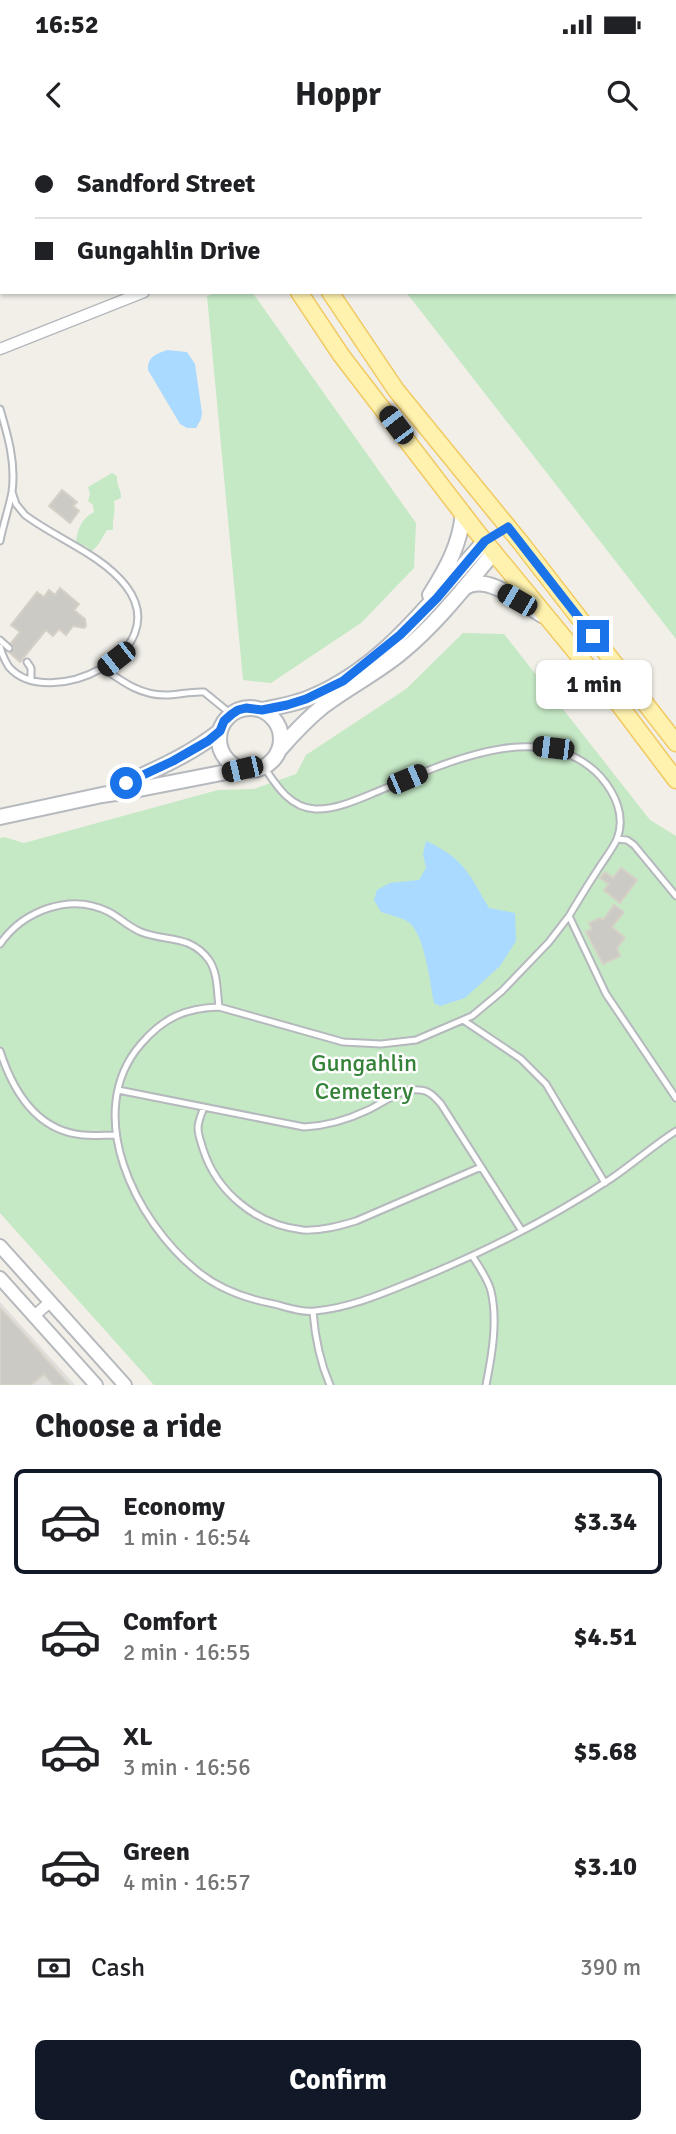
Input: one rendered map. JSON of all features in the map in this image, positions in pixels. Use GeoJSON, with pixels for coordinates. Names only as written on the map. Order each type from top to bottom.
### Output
{"type":"FeatureCollection","features":[{"type":"Feature","properties":{"kind":"main road"},"geometry":{"type":"LineString","coordinates":[[300,294],[341,355],[463,513],[621,707],[676,780]]}},
{"type":"Feature","properties":{"kind":"main road"},"geometry":{"type":"LineString","coordinates":[[331,294],[396,390],[676,743]]}},
{"type":"Feature","properties":{"kind":"main road"},"geometry":{"type":"LineString","coordinates":[[400,635],[450,563],[460,537],[463,513]]}},
{"type":"Feature","properties":{"kind":"main road"},"geometry":{"type":"LineString","coordinates":[[242,769],[228,761],[223,754],[219,739],[224,721],[246,708],[262,710],[306,699],[343,681],[400,635],[508,528]]}},
{"type":"Feature","properties":{"kind":"main road"},"geometry":{"type":"LineString","coordinates":[[0,817],[102,795],[264,767],[295,731],[325,705],[367,678],[410,645],[463,589],[489,546]]}},
{"type":"Feature","properties":{"kind":"main road"},"geometry":{"type":"LineString","coordinates":[[463,589],[475,583],[487,584],[550,619]]}},
{"type":"Feature","properties":{"kind":"main road"},"geometry":{"type":"LineString","coordinates":[[262,710],[279,726],[280,749]]}},
{"type":"Feature","properties":{"kind":"main road"},"geometry":{"type":"LineString","coordinates":[[102,795],[173,761],[220,731]]}},
{"type":"Feature","properties":{"kind":"street"},"geometry":{"type":"LineString","coordinates":[[0,349],[139,294]]}},
{"type":"Feature","properties":{"kind":"street"},"geometry":{"type":"LineString","coordinates":[[0,1246],[125,1385]]}},
{"type":"Feature","properties":{"kind":"street"},"geometry":{"type":"LineString","coordinates":[[0,1278],[96,1385]]}},
{"type":"Feature","properties":{"kind":"street"},"geometry":{"type":"LineString","coordinates":[[34,1316],[50,1302]]}},
{"type":"Feature","properties":{"kind":"lane"},"geometry":{"type":"LineString","coordinates":[[0,409],[11,450],[12,492],[0,541]]}},
{"type":"Feature","properties":{"kind":"lane"},"geometry":{"type":"LineString","coordinates":[[0,647],[10,667],[31,680],[47,683],[67,680],[103,668],[123,652],[137,629],[137,610],[124,584],[101,563],[25,515],[16,504],[12,492]]}},
{"type":"Feature","properties":{"kind":"lane"},"geometry":{"type":"LineString","coordinates":[[0,640],[9,648]]}},
{"type":"Feature","properties":{"kind":"lane"},"geometry":{"type":"LineString","coordinates":[[27,662],[31,668],[31,680]]}},
{"type":"Feature","properties":{"kind":"lane"},"geometry":{"type":"LineString","coordinates":[[103,668],[134,689],[144,692],[167,695],[204,692],[232,714]]}},
{"type":"Feature","properties":{"kind":"lane"},"geometry":{"type":"LineString","coordinates":[[264,767],[290,800],[311,810],[352,801],[476,755],[522,746],[553,748],[586,764],[603,780],[615,797],[619,812],[617,839],[569,916],[549,942],[502,991],[472,1016],[416,1040],[381,1045],[343,1042],[219,1007],[198,1008],[172,1017],[147,1036],[127,1063],[118,1090],[114,1109],[116,1135],[136,1195],[150,1221],[169,1245],[198,1273],[230,1291],[261,1302],[313,1312],[362,1301],[473,1257],[545,1220],[676,1131]]}},
{"type":"Feature","properties":{"kind":"lane"},"geometry":{"type":"LineString","coordinates":[[617,839],[627,840],[634,845],[676,896]]}},
{"type":"Feature","properties":{"kind":"lane"},"geometry":{"type":"LineString","coordinates":[[0,944],[17,925],[50,907],[78,904],[98,908],[140,932],[184,941],[203,953],[215,974],[219,1007]]}},
{"type":"Feature","properties":{"kind":"lane"},"geometry":{"type":"LineString","coordinates":[[569,916],[607,993],[676,1098]]}},
{"type":"Feature","properties":{"kind":"lane"},"geometry":{"type":"LineString","coordinates":[[463,1020],[521,1059],[546,1084],[604,1182]]}},
{"type":"Feature","properties":{"kind":"lane"},"geometry":{"type":"LineString","coordinates":[[0,1051],[18,1094],[37,1116],[67,1132],[86,1136],[116,1135]]}},
{"type":"Feature","properties":{"kind":"lane"},"geometry":{"type":"LineString","coordinates":[[118,1090],[304,1126],[319,1126],[350,1118],[409,1090],[429,1093],[441,1104],[522,1231]]}},
{"type":"Feature","properties":{"kind":"lane"},"geometry":{"type":"LineString","coordinates":[[204,1107],[198,1126],[200,1137],[207,1161],[221,1184],[229,1195],[249,1210],[268,1220],[291,1227],[310,1230],[335,1228],[396,1205],[481,1167]]}},
{"type":"Feature","properties":{"kind":"lane"},"geometry":{"type":"LineString","coordinates":[[473,1257],[491,1289],[494,1314],[492,1353],[486,1385]]}},
{"type":"Feature","properties":{"kind":"lane"},"geometry":{"type":"LineString","coordinates":[[313,1312],[314,1330],[330,1385]]}},
{"type":"Feature","properties":{"kind":"shaded area"},"geometry":{"type":"Polygon","coordinates":[[[0,1302],[75,1385],[0,1385],[0,1302]]]}},
{"type":"Feature","properties":{"kind":"green space"},"geometry":{"type":"Polygon","coordinates":[[[253,294],[416,523],[414,568],[361,623],[271,683],[243,680],[207,296],[253,294]]]}},
{"type":"Feature","properties":{"kind":"green space"},"geometry":{"type":"Polygon","coordinates":[[[408,294],[676,294],[676,639],[408,294]]]}},
{"type":"Feature","properties":{"kind":"green space"},"geometry":{"type":"Polygon","coordinates":[[[112,473],[117,476],[121,498],[114,501],[113,530],[107,530],[91,552],[76,541],[81,524],[94,512],[93,505],[88,501],[88,487],[112,473]]]}},
{"type":"Feature","properties":{"kind":"green space","name":"Gungahlin Cemetery"},"geometry":{"type":"Polygon","coordinates":[[[463,633],[504,634],[650,820],[676,836],[676,1385],[154,1385],[0,1213],[0,838],[24,843],[218,790],[254,789],[296,774],[306,755],[406,689],[463,633]]]}},
{"type":"Feature","properties":{"kind":"water"},"geometry":{"type":"Polygon","coordinates":[[[167,350],[187,352],[195,364],[202,413],[196,428],[187,428],[180,424],[148,370],[151,359],[167,350]]]}},
{"type":"Feature","properties":{"kind":"water"},"geometry":{"type":"Polygon","coordinates":[[[426,841],[449,854],[465,868],[489,908],[515,913],[516,941],[500,966],[465,998],[440,1006],[434,1003],[426,959],[413,927],[407,921],[381,912],[374,900],[377,890],[390,883],[419,880],[426,868],[423,854],[426,841]]]}},
{"type":"Feature","properties":{"kind":"building"},"geometry":{"type":"Polygon","coordinates":[[[62,490],[77,502],[73,506],[79,511],[70,523],[49,506],[62,490]]]}},
{"type":"Feature","properties":{"kind":"building"},"geometry":{"type":"Polygon","coordinates":[[[60,588],[79,604],[74,610],[85,619],[86,626],[73,626],[66,635],[59,629],[53,636],[46,630],[20,662],[10,653],[14,648],[11,643],[20,632],[11,625],[37,592],[44,597],[49,590],[55,595],[60,588]]]}},
{"type":"Feature","properties":{"kind":"building"},"geometry":{"type":"Polygon","coordinates":[[[621,868],[637,880],[620,903],[604,890],[609,884],[600,878],[605,872],[613,878],[621,868]]]}},
{"type":"Feature","properties":{"kind":"building"},"geometry":{"type":"Polygon","coordinates":[[[614,905],[624,912],[612,927],[625,938],[617,948],[620,956],[603,964],[586,932],[592,929],[589,923],[600,918],[603,920],[614,905]]]}},
{"type":"Feature","properties":{"kind":"building"},"geometry":{"type":"Polygon","coordinates":[[[0,1308],[69,1385],[53,1385],[44,1374],[31,1385],[0,1385],[0,1308]]]}},
{"type":"Feature","properties":{"kind":"route"},"geometry":{"type":"LineString","coordinates":[[126,783],[208,741],[220,731],[224,721],[238,710],[262,710],[287,705],[343,681],[400,635],[437,598],[485,541],[508,527],[593,636]]}}]}
